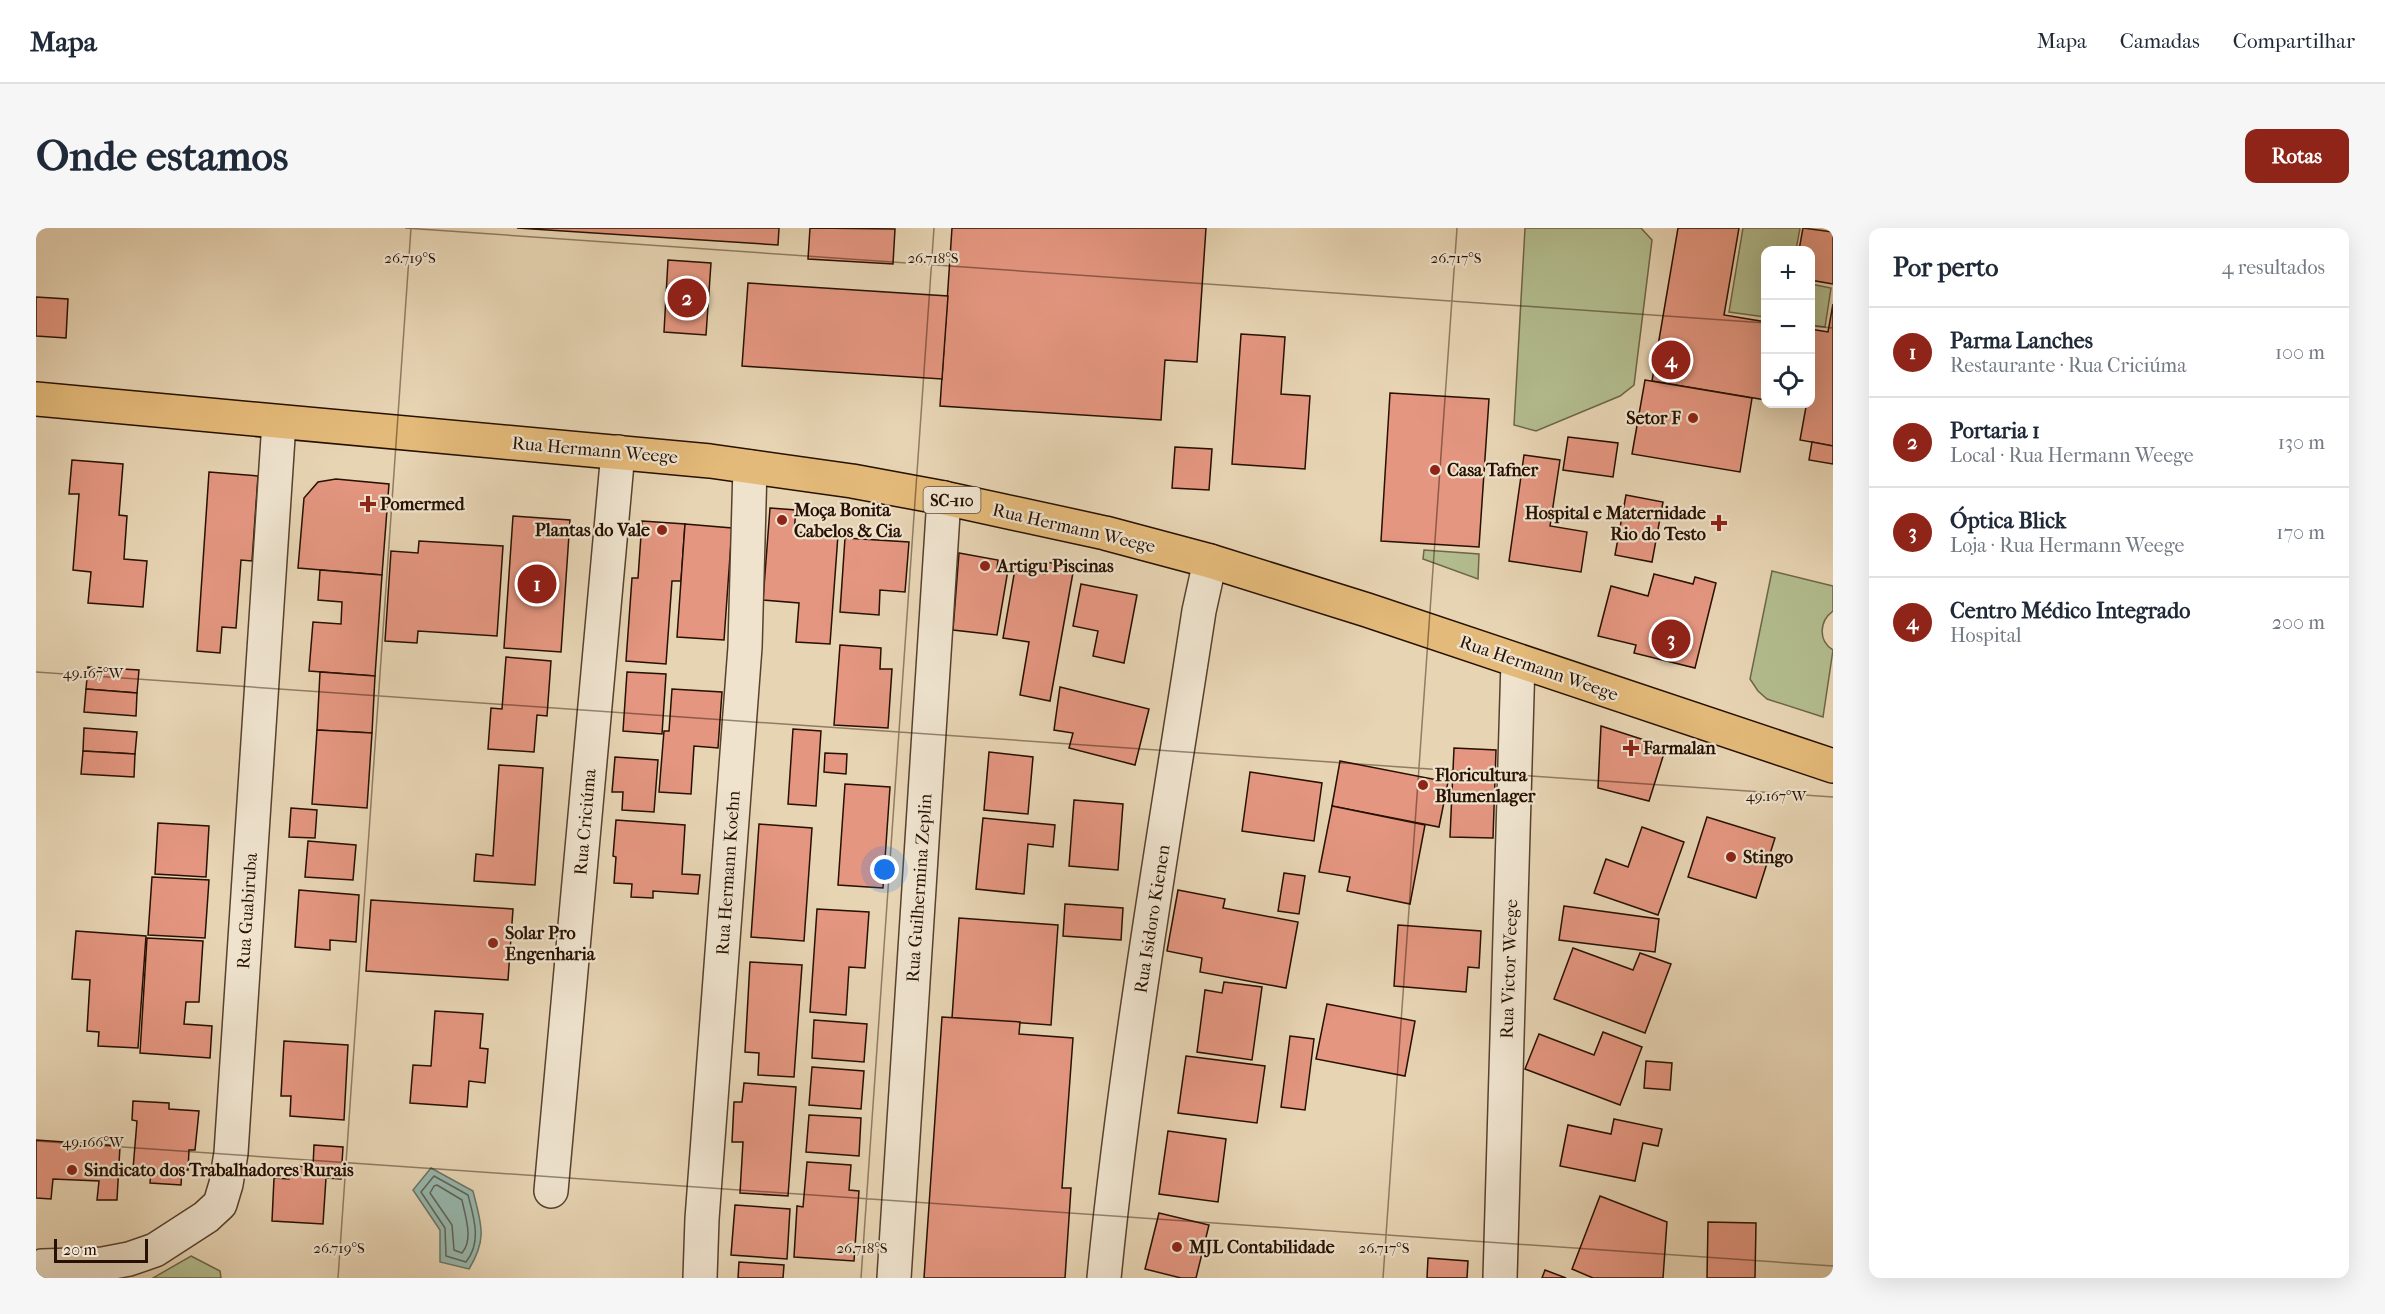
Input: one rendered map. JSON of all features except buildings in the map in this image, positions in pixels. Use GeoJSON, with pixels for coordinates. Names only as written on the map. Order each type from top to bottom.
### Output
{"type":"FeatureCollection","features":[{"type":"Feature","properties":{"kind":"main road","name":"Rua Hermann Weege"},"geometry":{"type":"LineString","coordinates":[[36,399],[710,461],[852,481],[944,498],[1105,533],[1210,561],[1367,610],[1833,766]]}},
{"type":"Feature","properties":{"kind":"street","name":"Rua Guabiruba"},"geometry":{"type":"LineString","coordinates":[[42,1266],[103,1264],[129,1259],[155,1250],[220,1204],[226,1184],[232,1129],[279,422]]}},
{"type":"Feature","properties":{"kind":"street","name":"Rua Criciúma"},"geometry":{"type":"LineString","coordinates":[[551,1191],[618,452]]}},
{"type":"Feature","properties":{"kind":"street","name":"Rua Hermann Koehn"},"geometry":{"type":"LineString","coordinates":[[700,1278],[702,1219],[745,647],[750,467]]}},
{"type":"Feature","properties":{"kind":"street","name":"Rua Guilhermina Zeplin"},"geometry":{"type":"LineString","coordinates":[[894,1278],[944,498]]}},
{"type":"Feature","properties":{"kind":"street","name":"Rua Isidoro Kienen"},"geometry":{"type":"LineString","coordinates":[[1104,1278],[1113,1184],[1150,929],[1199,611],[1210,561]]}},
{"type":"Feature","properties":{"kind":"street","name":"Rua Victor Weege"},"geometry":{"type":"LineString","coordinates":[[1500,1278],[1518,661]]}},
{"type":"Feature","properties":{"kind":"green space"},"geometry":{"type":"Polygon","coordinates":[[[1525,228],[1641,228],[1652,240],[1634,385],[1620,396],[1536,431],[1514,425],[1525,228]]]}},
{"type":"Feature","properties":{"kind":"green space"},"geometry":{"type":"Polygon","coordinates":[[[1743,228],[1800,228],[1797,246],[1761,246],[1761,316],[1729,312],[1743,228]]]}},
{"type":"Feature","properties":{"kind":"green space"},"geometry":{"type":"Polygon","coordinates":[[[1815,285],[1831,288],[1825,327],[1815,326],[1815,285]]]}},
{"type":"Feature","properties":{"kind":"green space"},"geometry":{"type":"Polygon","coordinates":[[[1424,550],[1479,554],[1478,579],[1423,559],[1424,550]]]}},
{"type":"Feature","properties":{"kind":"green space"},"geometry":{"type":"Polygon","coordinates":[[[1772,571],[1833,586],[1833,611],[1825,620],[1822,631],[1825,642],[1833,650],[1823,717],[1767,699],[1750,679],[1772,571]]]}},
{"type":"Feature","properties":{"kind":"green space"},"geometry":{"type":"Polygon","coordinates":[[[191,1256],[220,1271],[221,1278],[153,1278],[191,1256]]]}},
{"type":"Feature","properties":{"kind":"water"},"geometry":{"type":"Polygon","coordinates":[[[431,1168],[473,1191],[480,1222],[481,1239],[469,1269],[440,1262],[440,1230],[413,1190],[431,1168]]]}},
{"type":"Feature","properties":{"kind":"place","name":"Portaria 1"},"geometry":{"type":"Point","coordinates":[687,298]}},
{"type":"Feature","properties":{"kind":"place","name":"Centro Médico Integrado"},"geometry":{"type":"Point","coordinates":[1671,360]}},
{"type":"Feature","properties":{"kind":"place","name":"Setor F"},"geometry":{"type":"Point","coordinates":[1693,418]}},
{"type":"Feature","properties":{"kind":"place","name":"Casa Tafner"},"geometry":{"type":"Point","coordinates":[1435,470]}},
{"type":"Feature","properties":{"kind":"place","name":"Pomermed"},"geometry":{"type":"Point","coordinates":[368,504]}},
{"type":"Feature","properties":{"kind":"place","name":"Moça Bonita Cabelos & Cia"},"geometry":{"type":"Point","coordinates":[782,520]}},
{"type":"Feature","properties":{"kind":"place","name":"Hospital e Maternidade Rio do Testo"},"geometry":{"type":"Point","coordinates":[1719,523]}},
{"type":"Feature","properties":{"kind":"place","name":"Plantas do Vale"},"geometry":{"type":"Point","coordinates":[662,530]}},
{"type":"Feature","properties":{"kind":"place","name":"Artigu Piscinas"},"geometry":{"type":"Point","coordinates":[985,566]}},
{"type":"Feature","properties":{"kind":"place","name":"Parma Lanches"},"geometry":{"type":"Point","coordinates":[537,584]}},
{"type":"Feature","properties":{"kind":"place","name":"Óptica Blick"},"geometry":{"type":"Point","coordinates":[1671,639]}},
{"type":"Feature","properties":{"kind":"place","name":"Farmalan"},"geometry":{"type":"Point","coordinates":[1631,748]}},
{"type":"Feature","properties":{"kind":"place","name":"Floricultura Blumenlager"},"geometry":{"type":"Point","coordinates":[1423,785]}},
{"type":"Feature","properties":{"kind":"place","name":"Stingo"},"geometry":{"type":"Point","coordinates":[1731,857]}},
{"type":"Feature","properties":{"kind":"place","name":"Solar Pro Engenharia"},"geometry":{"type":"Point","coordinates":[493,943]}},
{"type":"Feature","properties":{"kind":"place","name":"Sindicato dos Trabalhadores Rurais"},"geometry":{"type":"Point","coordinates":[72,1170]}},
{"type":"Feature","properties":{"kind":"place","name":"MJL Contabilidade"},"geometry":{"type":"Point","coordinates":[1177,1247]}}]}
